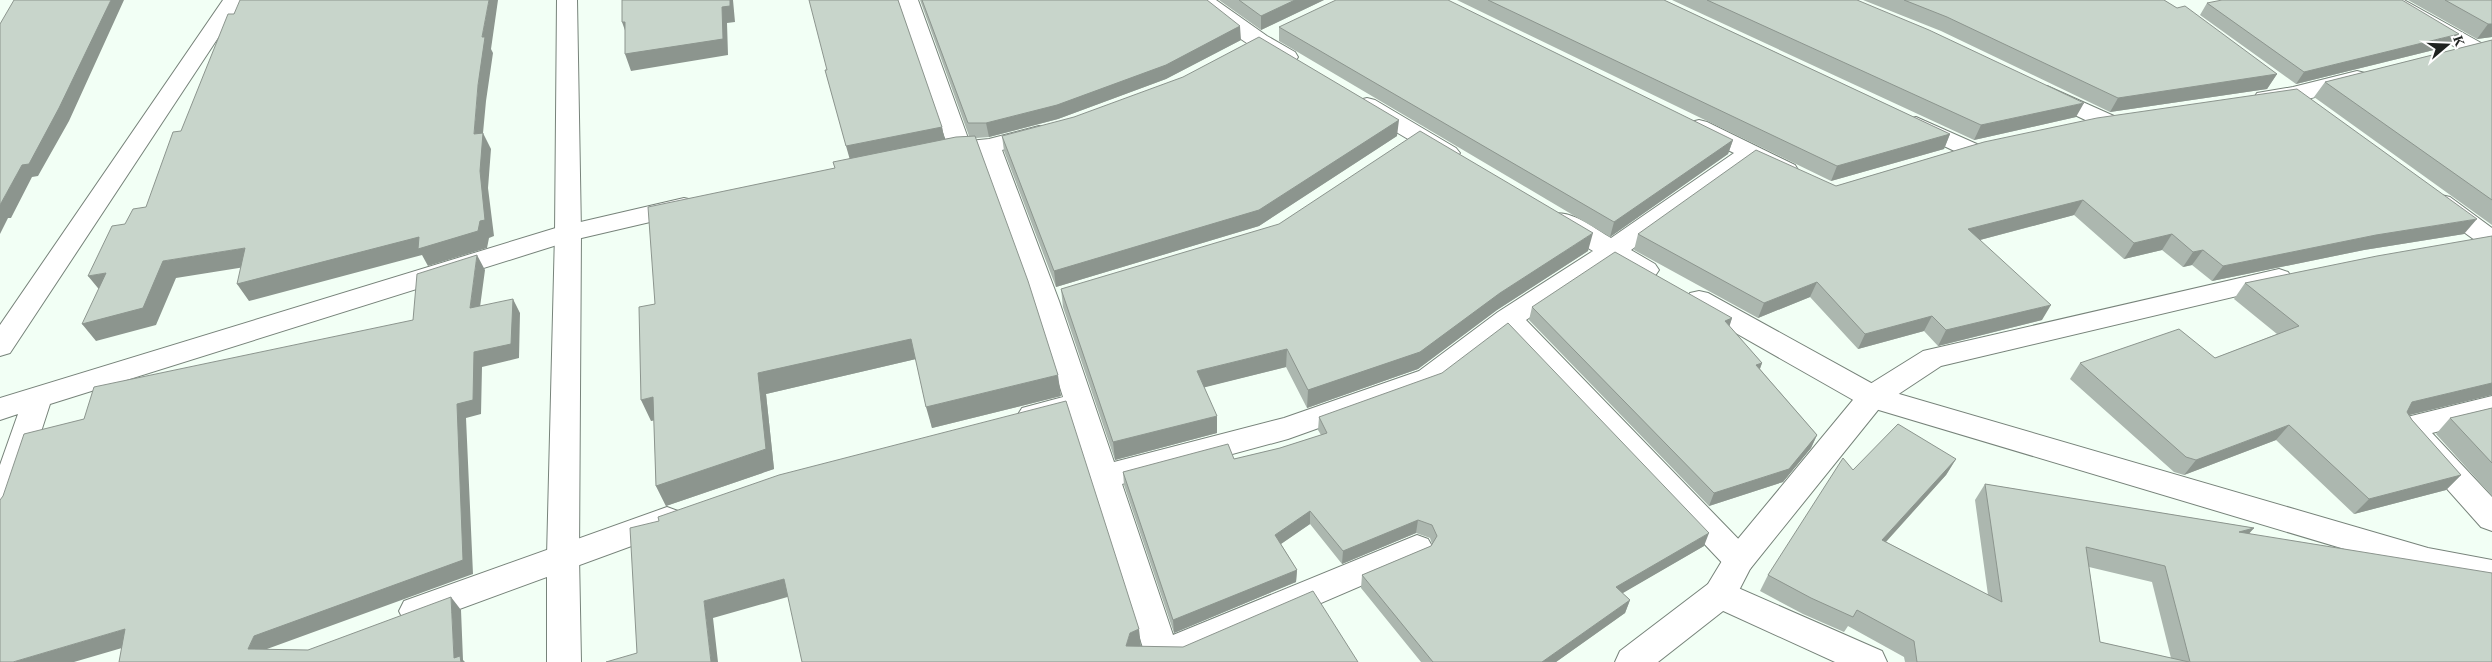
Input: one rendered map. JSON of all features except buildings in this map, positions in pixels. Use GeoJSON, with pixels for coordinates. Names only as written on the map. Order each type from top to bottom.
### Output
{"type":"FeatureCollection","features":[{"type":"Feature","properties":{"kind":"street"},"geometry":{"type":"LineString","coordinates":[[0,346],[234,0]]}},
{"type":"Feature","properties":{"kind":"street"},"geometry":{"type":"LineString","coordinates":[[564,662],[563,556],[568,233],[567,0]]}},
{"type":"Feature","properties":{"kind":"street"},"geometry":{"type":"LineString","coordinates":[[908,0],[960,148]]}},
{"type":"Feature","properties":{"kind":"street"},"geometry":{"type":"LineString","coordinates":[[1202,0],[1259,41],[1310,71]]}},
{"type":"Feature","properties":{"kind":"street"},"geometry":{"type":"LineString","coordinates":[[2389,0],[2483,47]]}},
{"type":"Feature","properties":{"kind":"street"},"geometry":{"type":"LineString","coordinates":[[1234,54],[1285,29]]}},
{"type":"Feature","properties":{"kind":"street"},"geometry":{"type":"LineString","coordinates":[[2446,56],[2483,47]]}},
{"type":"Feature","properties":{"kind":"street"},"geometry":{"type":"LineString","coordinates":[[2244,101],[2293,94],[2378,73]]}},
{"type":"Feature","properties":{"kind":"street"},"geometry":{"type":"LineString","coordinates":[[2270,77],[2317,111]]}},
{"type":"Feature","properties":{"kind":"street"},"geometry":{"type":"LineString","coordinates":[[2028,84],[2116,120],[2068,128]]}},
{"type":"Feature","properties":{"kind":"street"},"geometry":{"type":"LineString","coordinates":[[1343,90],[1469,165]]}},
{"type":"Feature","properties":{"kind":"street"},"geometry":{"type":"LineString","coordinates":[[1900,116],[1980,148],[1942,158]]}},
{"type":"Feature","properties":{"kind":"street"},"geometry":{"type":"LineString","coordinates":[[1679,118],[1803,179]]}},
{"type":"Feature","properties":{"kind":"street"},"geometry":{"type":"LineString","coordinates":[[923,156],[960,148],[989,146],[1058,128]]}},
{"type":"Feature","properties":{"kind":"street"},"geometry":{"type":"LineString","coordinates":[[1396,151],[1419,135]]}},
{"type":"Feature","properties":{"kind":"street"},"geometry":{"type":"LineString","coordinates":[[989,146],[1056,298],[1079,404],[1104,477],[1158,660],[1417,548]]}},
{"type":"Feature","properties":{"kind":"street"},"geometry":{"type":"LineString","coordinates":[[1104,477],[1288,428],[1429,378],[1508,319],[1612,251],[1750,153]]}},
{"type":"Feature","properties":{"kind":"street"},"geometry":{"type":"LineString","coordinates":[[2420,187],[2492,240]]}},
{"type":"Feature","properties":{"kind":"street"},"geometry":{"type":"LineString","coordinates":[[0,409],[568,233],[704,202]]}},
{"type":"Feature","properties":{"kind":"street"},"geometry":{"type":"LineString","coordinates":[[1536,206],[1612,251],[1872,397],[2428,561],[2492,574]]}},
{"type":"Feature","properties":{"kind":"street"},"geometry":{"type":"LineString","coordinates":[[2455,246],[2492,240]]}},
{"type":"Feature","properties":{"kind":"street"},"geometry":{"type":"LineString","coordinates":[[1632,662],[1720,594],[1739,560],[1872,397],[1933,358],[2218,291],[2305,273]]}},
{"type":"Feature","properties":{"kind":"street"},"geometry":{"type":"LineString","coordinates":[[1508,319],[1739,560]]}},
{"type":"Feature","properties":{"kind":"street"},"geometry":{"type":"LineString","coordinates":[[0,509],[38,398]]}},
{"type":"Feature","properties":{"kind":"street"},"geometry":{"type":"LineString","coordinates":[[1003,423],[1079,404]]}},
{"type":"Feature","properties":{"kind":"street"},"geometry":{"type":"LineString","coordinates":[[2492,407],[2409,427],[2492,518]]}},
{"type":"Feature","properties":{"kind":"street"},"geometry":{"type":"LineString","coordinates":[[390,621],[563,556],[691,512]]}},
{"type":"Feature","properties":{"kind":"street"},"geometry":{"type":"LineString","coordinates":[[1720,594],[1870,662]]}}]}
